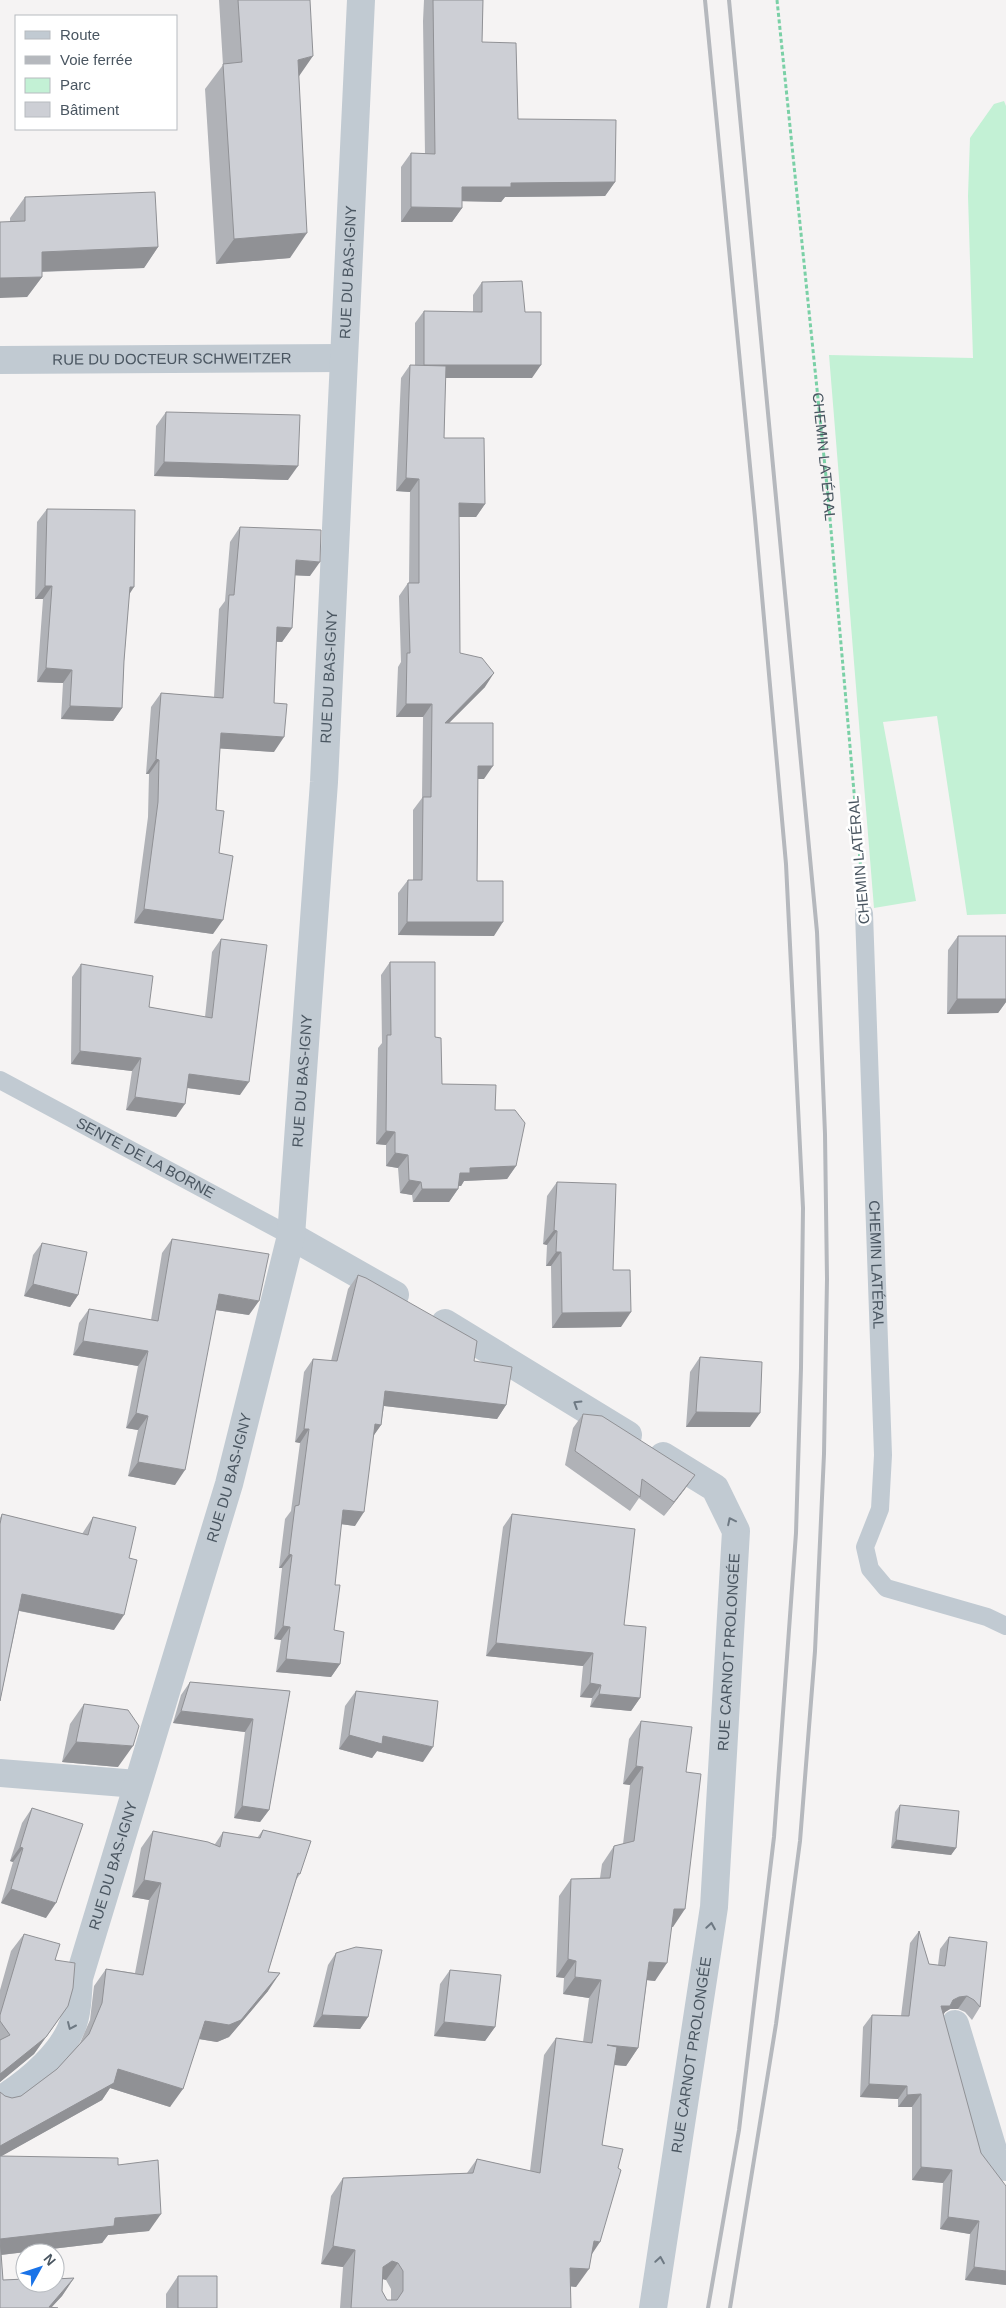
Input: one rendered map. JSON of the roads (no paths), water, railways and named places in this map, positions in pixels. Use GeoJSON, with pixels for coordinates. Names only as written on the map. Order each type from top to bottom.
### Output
{"type":"FeatureCollection","features":[{"type":"Feature","properties":{"kind":"street","name":"RUE DU BAS-IGNY"},"geometry":{"type":"LineString","coordinates":[[0,2100],[27,2082],[48,2062],[69,2033],[75,2018],[79,1978],[229,1484],[291,1236],[324,782],[362,0]]}},
{"type":"Feature","properties":{"kind":"street","name":"RUE DU DOCTEUR SCHWEITZER"},"geometry":{"type":"LineString","coordinates":[[0,360],[344,358]]}},
{"type":"Feature","properties":{"kind":"street","name":"RUE CARNOT PROLONGÉE"},"geometry":{"type":"LineString","coordinates":[[291,1236],[484,1346],[715,1488],[736,1531],[714,1907],[652,2308]]}},
{"type":"Feature","properties":{"kind":"street"},"geometry":{"type":"LineString","coordinates":[[0,1774],[137,1784]]}},
{"type":"Feature","properties":{"kind":"street"},"geometry":{"type":"LineString","coordinates":[[955,2024],[994,2152],[1006,2167]]}},
{"type":"Feature","properties":{"kind":"lane","name":"CHEMIN LATÉRAL"},"geometry":{"type":"LineString","coordinates":[[864,912],[883,1455],[880,1509],[865,1547],[870,1569],[886,1588],[987,1617],[1006,1626]]}},
{"type":"Feature","properties":{"kind":"lane","name":"SENTE DE LA BORNE"},"geometry":{"type":"LineString","coordinates":[[0,1080],[291,1236]]}},
{"type":"Feature","properties":{"kind":"railway"},"geometry":{"type":"LineString","coordinates":[[705,0],[786,864],[803,1208],[796,1533],[774,1837],[739,2130],[708,2308]]}},
{"type":"Feature","properties":{"kind":"railway"},"geometry":{"type":"LineString","coordinates":[[729,0],[817,932],[825,1134],[827,1279],[824,1454],[815,1651],[800,1841],[776,2024],[730,2308]]}}]}
